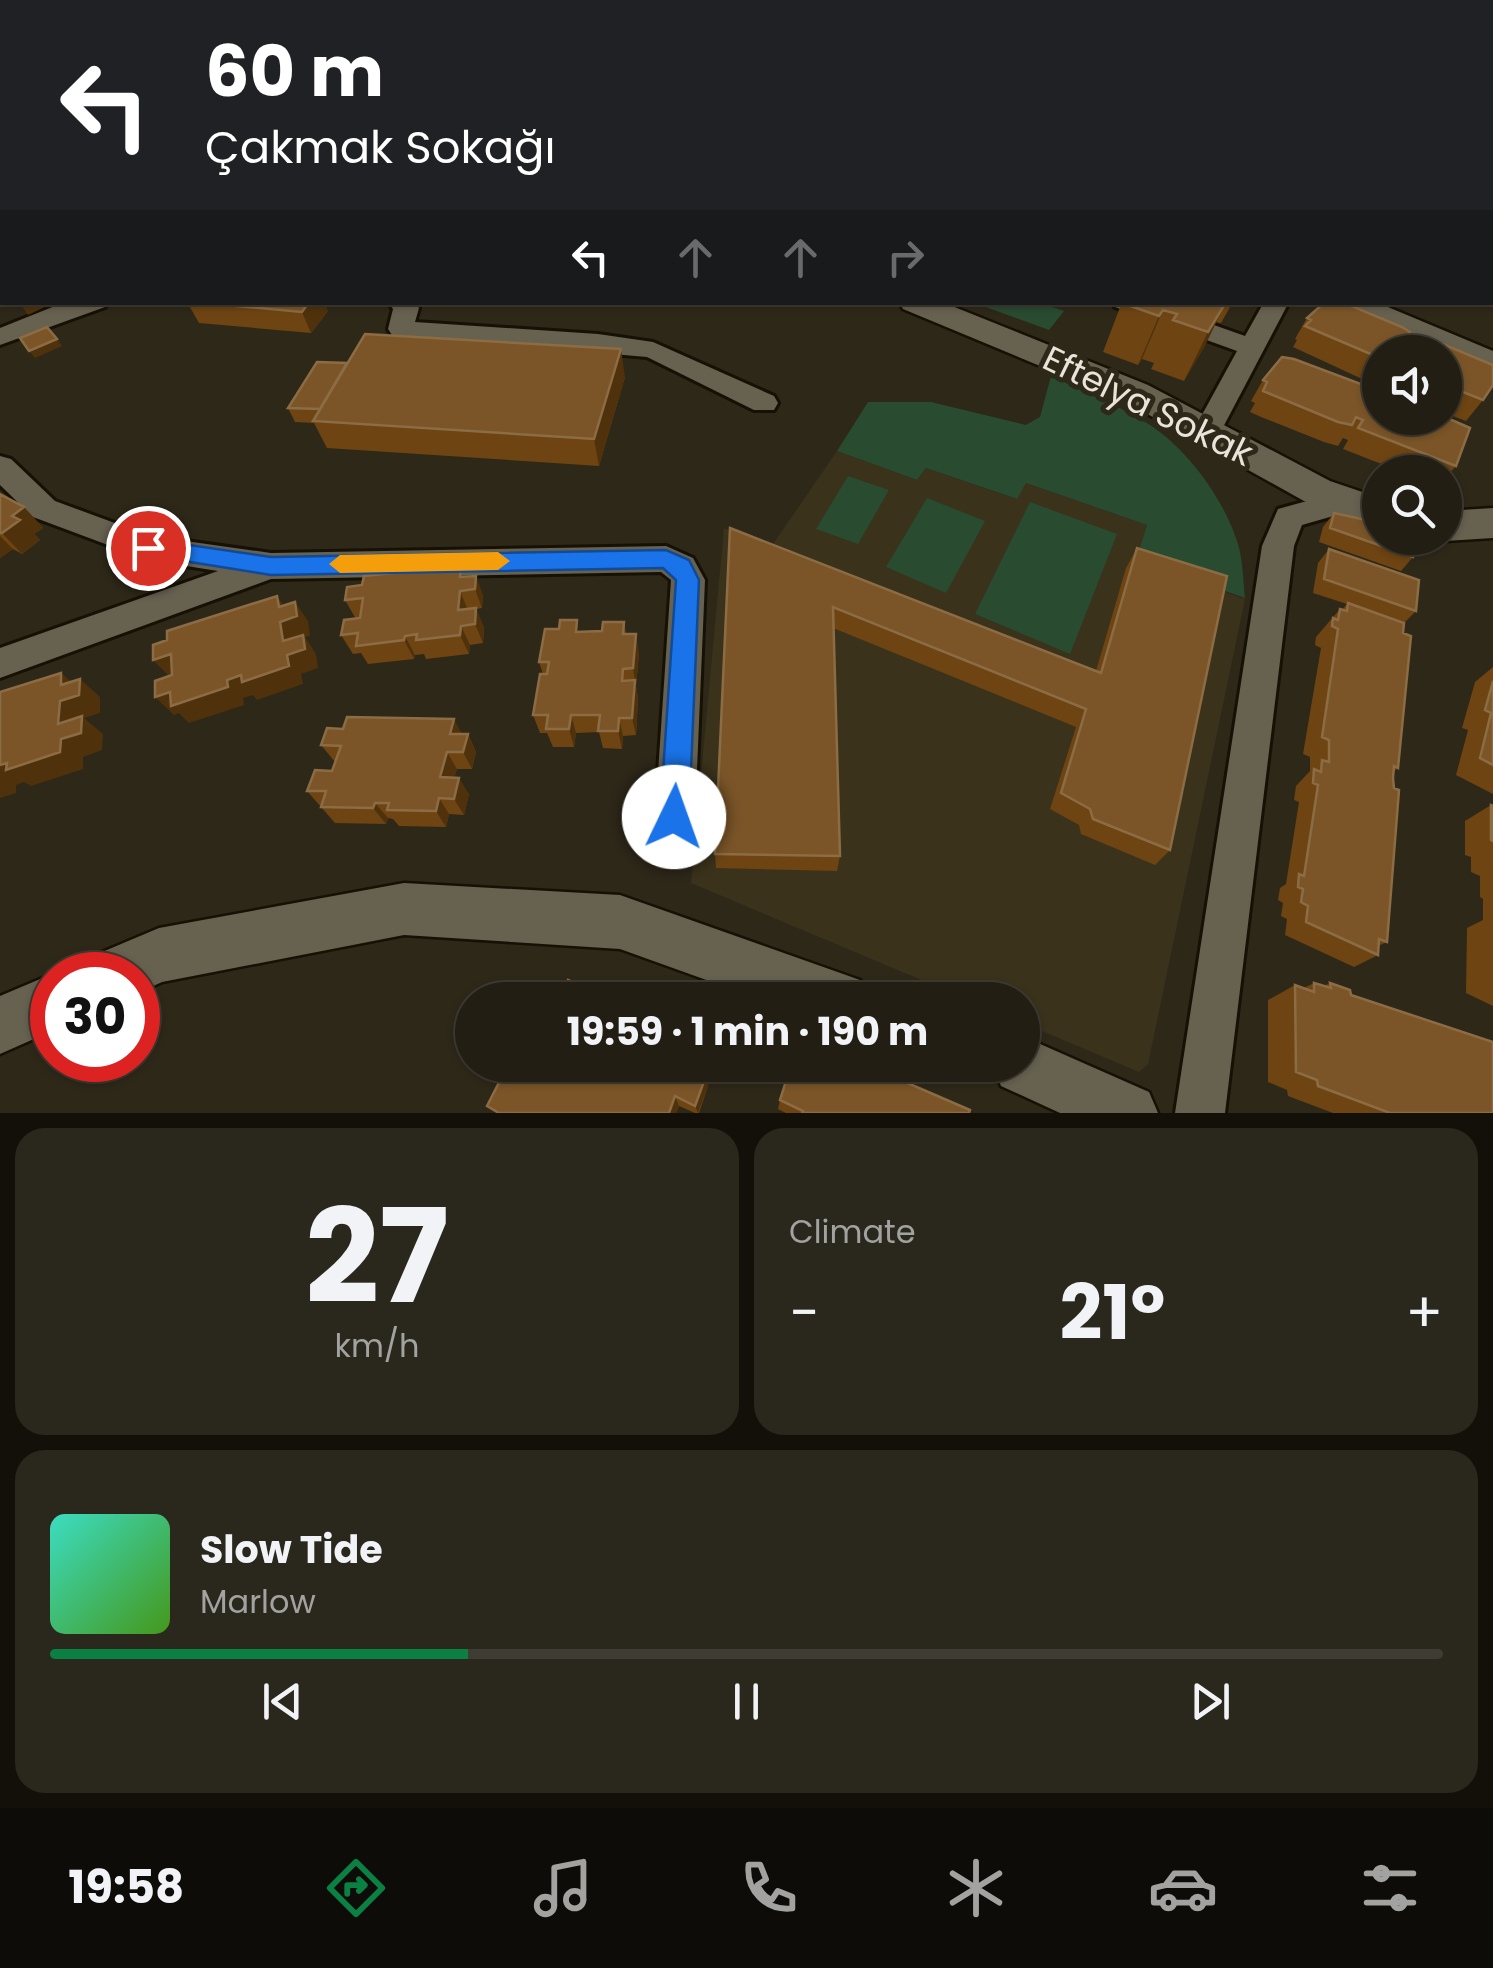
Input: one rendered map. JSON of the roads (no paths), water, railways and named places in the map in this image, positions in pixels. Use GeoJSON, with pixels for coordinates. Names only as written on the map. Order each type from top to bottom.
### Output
{"type":"FeatureCollection","features":[{"type":"Feature","properties":{"kind":"street"},"geometry":{"type":"LineString","coordinates":[[0,337],[82,305]]}},
{"type":"Feature","properties":{"kind":"street"},"geometry":{"type":"LineString","coordinates":[[403,305],[406,308],[402,329],[598,342],[652,350],[764,403]]}},
{"type":"Feature","properties":{"kind":"street","name":"Eftelya Sokak"},"geometry":{"type":"LineString","coordinates":[[921,305],[1136,393],[1206,433],[1362,508]]}},
{"type":"Feature","properties":{"kind":"street"},"geometry":{"type":"LineString","coordinates":[[1132,305],[1250,347]]}},
{"type":"Feature","properties":{"kind":"street"},"geometry":{"type":"LineString","coordinates":[[1206,433],[1276,305]]}},
{"type":"Feature","properties":{"kind":"street"},"geometry":{"type":"LineString","coordinates":[[1355,305],[1493,363]]}},
{"type":"Feature","properties":{"kind":"street"},"geometry":{"type":"LineString","coordinates":[[0,467],[44,510],[148,548],[271,566],[666,559],[681,567],[688,580],[674,817]]}},
{"type":"Feature","properties":{"kind":"street"},"geometry":{"type":"LineString","coordinates":[[1200,1113],[1278,546],[1289,518],[1362,508]]}},
{"type":"Feature","properties":{"kind":"street"},"geometry":{"type":"LineString","coordinates":[[1462,525],[1490,524]]}},
{"type":"Feature","properties":{"kind":"street"},"geometry":{"type":"LineString","coordinates":[[0,663],[271,566]]}},
{"type":"Feature","properties":{"kind":"street"},"geometry":{"type":"LineString","coordinates":[[160,956],[404,909],[620,922],[789,982]]}},
{"type":"Feature","properties":{"kind":"street"},"geometry":{"type":"LineString","coordinates":[[0,1025],[30,1012]]}},
{"type":"Feature","properties":{"kind":"street"},"geometry":{"type":"LineString","coordinates":[[1050,1088],[1128,1113]]}}]}
